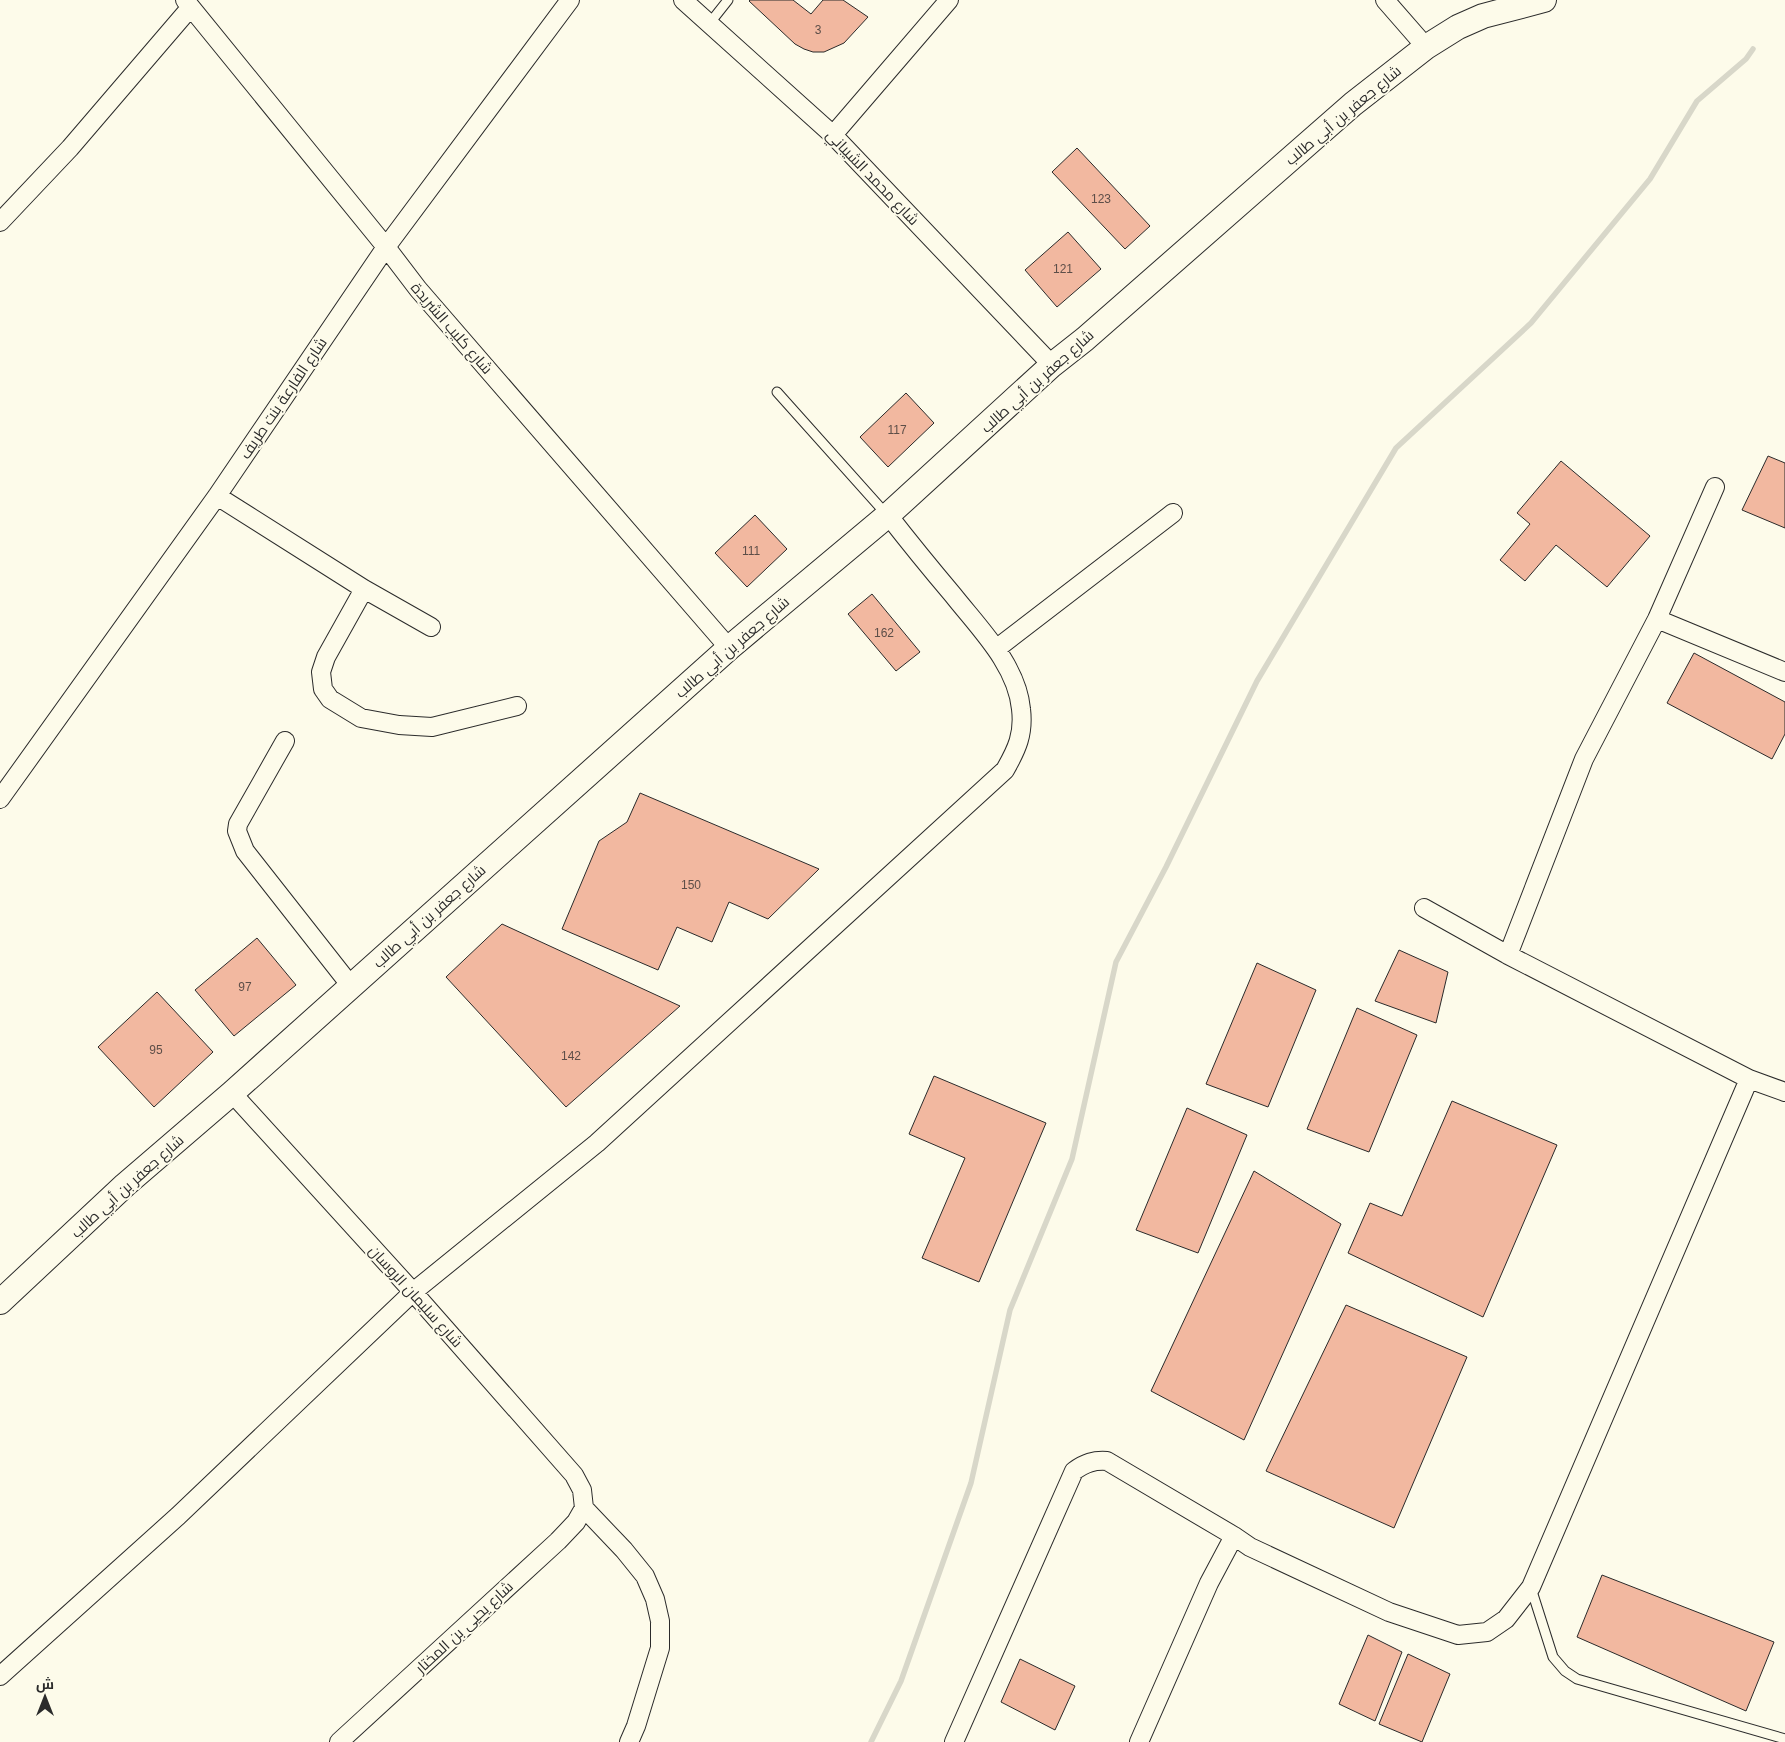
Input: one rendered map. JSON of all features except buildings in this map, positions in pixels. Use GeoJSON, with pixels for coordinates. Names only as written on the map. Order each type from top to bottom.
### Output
{"type":"FeatureCollection","features":[{"type":"Feature","properties":{"kind":"street","name":"شارع الفارعة بنت طريف"},"geometry":{"type":"LineString","coordinates":[[0,799],[217,496],[386,247],[570,0]]}},
{"type":"Feature","properties":{"kind":"street","name":"شارع محمد الشيباني"},"geometry":{"type":"LineString","coordinates":[[683,0],[833,135],[1052,365]]}},
{"type":"Feature","properties":{"kind":"street"},"geometry":{"type":"LineString","coordinates":[[833,135],[950,0]]}},
{"type":"Feature","properties":{"kind":"street"},"geometry":{"type":"LineString","coordinates":[[1385,0],[1426,47]]}},
{"type":"Feature","properties":{"kind":"street","name":"شارع جعفر بن أبي طالب"},"geometry":{"type":"LineString","coordinates":[[0,1302],[125,1185],[232,1093],[729,648],[888,515],[1052,365],[1085,339],[1353,104],[1426,47],[1491,8],[1544,0]]}},
{"type":"Feature","properties":{"kind":"street","name":"شارع كليب الشريدة"},"geometry":{"type":"LineString","coordinates":[[187,4],[386,247],[418,289],[729,648]]}},
{"type":"Feature","properties":{"kind":"street"},"geometry":{"type":"LineString","coordinates":[[0,222],[70,148],[187,4]]}},
{"type":"Feature","properties":{"kind":"street"},"geometry":{"type":"LineString","coordinates":[[1508,955],[1584,759],[1657,619],[1714,487]]}},
{"type":"Feature","properties":{"kind":"street"},"geometry":{"type":"LineString","coordinates":[[217,496],[364,589],[431,627]]}},
{"type":"Feature","properties":{"kind":"street"},"geometry":{"type":"LineString","coordinates":[[996,649],[1173,513]]}},
{"type":"Feature","properties":{"kind":"street"},"geometry":{"type":"LineString","coordinates":[[0,1676],[178,1516],[414,1292],[597,1143],[1005,770],[1018,747],[1022,728],[1017,687],[996,649],[888,515]]}},
{"type":"Feature","properties":{"kind":"street"},"geometry":{"type":"LineString","coordinates":[[364,589],[326,657],[321,672],[322,689],[330,700],[362,718],[399,725],[432,726],[517,706]]}},
{"type":"Feature","properties":{"kind":"street"},"geometry":{"type":"LineString","coordinates":[[1657,619],[1785,672]]}},
{"type":"Feature","properties":{"kind":"street"},"geometry":{"type":"LineString","coordinates":[[285,741],[238,824],[237,831],[244,851],[351,986]]}},
{"type":"Feature","properties":{"kind":"street"},"geometry":{"type":"LineString","coordinates":[[1424,908],[1508,955],[1749,1079],[1785,1092]]}},
{"type":"Feature","properties":{"kind":"street"},"geometry":{"type":"LineString","coordinates":[[954,1742],[1074,1471],[1085,1463],[1097,1460],[1108,1460],[1250,1547],[1389,1612],[1458,1636],[1487,1632],[1506,1619],[1531,1587],[1749,1079]]}},
{"type":"Feature","properties":{"kind":"street","name":"شارع سليمان الروسان"},"geometry":{"type":"LineString","coordinates":[[232,1093],[414,1292],[574,1475],[582,1490],[584,1508]]}},
{"type":"Feature","properties":{"kind":"street"},"geometry":{"type":"LineString","coordinates":[[584,1508],[624,1550],[645,1576],[655,1599],[660,1621],[660,1648],[636,1726],[629,1742]]}},
{"type":"Feature","properties":{"kind":"street","name":"شارع يحيى بن المختار"},"geometry":{"type":"LineString","coordinates":[[339,1742],[558,1541],[576,1522],[584,1508]]}},
{"type":"Feature","properties":{"kind":"street"},"geometry":{"type":"LineString","coordinates":[[1139,1742],[1209,1583],[1234,1536]]}},
{"type":"Feature","properties":{"kind":"lane"},"geometry":{"type":"LineString","coordinates":[[709,24],[728,0]]}},
{"type":"Feature","properties":{"kind":"lane"},"geometry":{"type":"LineString","coordinates":[[777,392],[888,515]]}},
{"type":"Feature","properties":{"kind":"lane"},"geometry":{"type":"LineString","coordinates":[[1531,1587],[1553,1657],[1565,1671],[1577,1679],[1785,1739]]}},
{"type":"Feature","properties":{"kind":"waterway"},"geometry":{"type":"LineString","coordinates":[[871,1742],[901,1681],[971,1483],[1010,1310],[1072,1159],[1116,962],[1166,867],[1257,681],[1396,448],[1531,323],[1650,179],[1697,101],[1746,59],[1753,49]]}}]}
